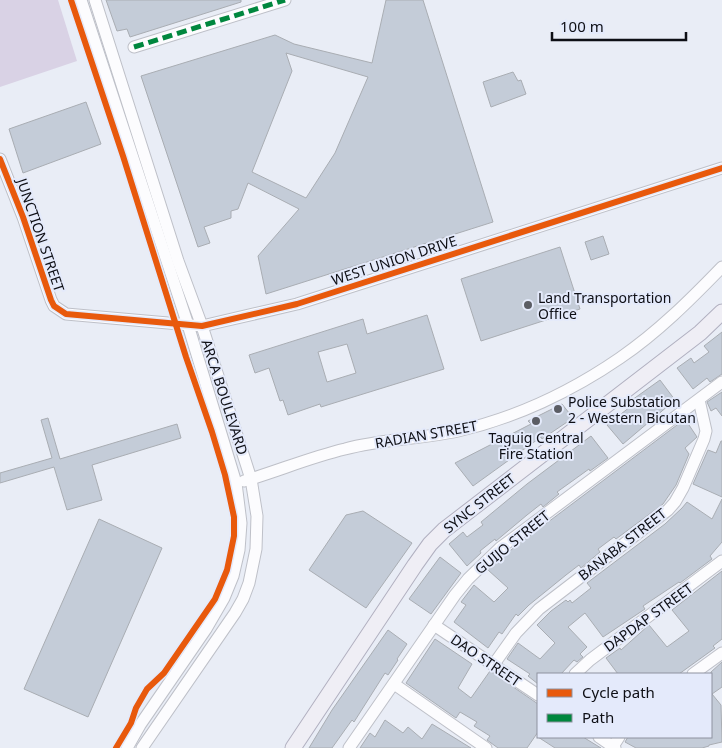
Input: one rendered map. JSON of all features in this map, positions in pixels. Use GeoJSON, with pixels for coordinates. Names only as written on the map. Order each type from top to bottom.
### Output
{"type":"FeatureCollection","features":[{"type":"Feature","properties":{"kind":"main road","name":"SYNC STREET"},"geometry":{"type":"LineString","coordinates":[[293,748],[430,544],[444,530],[700,333],[722,312]]}},
{"type":"Feature","properties":{"kind":"street","name":"ARCA BOULEVARD"},"geometry":{"type":"LineString","coordinates":[[81,0],[188,325],[236,483],[241,523],[239,550],[233,576],[224,598],[206,629],[140,725],[127,748]]}},
{"type":"Feature","properties":{"kind":"street","name":"ARCA BOULEVARD"},"geometry":{"type":"LineString","coordinates":[[95,0],[178,261],[202,326],[252,479],[257,516],[256,549],[243,600],[142,748]]}},
{"type":"Feature","properties":{"kind":"street"},"geometry":{"type":"LineString","coordinates":[[134,47],[285,0]]}},
{"type":"Feature","properties":{"kind":"street","name":"JUNCTION STREET"},"geometry":{"type":"LineString","coordinates":[[0,159],[21,211],[51,300],[54,306],[66,314]]}},
{"type":"Feature","properties":{"kind":"street","name":"WEST UNION DRIVE"},"geometry":{"type":"LineString","coordinates":[[66,314],[202,326],[298,304],[722,168]]}},
{"type":"Feature","properties":{"kind":"street","name":"RADIAN STREET"},"geometry":{"type":"LineString","coordinates":[[236,483],[344,449],[459,430],[531,407],[571,387],[620,358],[652,334],[692,298],[722,267]]}},
{"type":"Feature","properties":{"kind":"street","name":"GUIJO STREET"},"geometry":{"type":"LineString","coordinates":[[349,748],[468,579],[500,548],[722,382]]}},
{"type":"Feature","properties":{"kind":"street","name":"BANABA STREET"},"geometry":{"type":"LineString","coordinates":[[494,664],[516,633],[539,609],[657,519],[675,502],[704,439],[706,430],[699,400]]}},
{"type":"Feature","properties":{"kind":"street","name":"DAPDAP STREET"},"geometry":{"type":"LineString","coordinates":[[576,673],[590,660],[722,561]]}},
{"type":"Feature","properties":{"kind":"street","name":"DAO STREET"},"geometry":{"type":"LineString","coordinates":[[434,625],[537,694]]}},
{"type":"Feature","properties":{"kind":"street"},"geometry":{"type":"LineString","coordinates":[[694,673],[722,653]]}},
{"type":"Feature","properties":{"kind":"street"},"geometry":{"type":"LineString","coordinates":[[394,684],[486,748]]}},
{"type":"Feature","properties":{"kind":"street"},"geometry":{"type":"LineString","coordinates":[[601,738],[615,745]]}},
{"type":"Feature","properties":{"kind":"shaded area"},"geometry":{"type":"Polygon","coordinates":[[[0,0],[58,0],[77,61],[0,87],[0,0]]]}},
{"type":"Feature","properties":{"kind":"building"},"geometry":{"type":"Polygon","coordinates":[[[106,0],[241,0],[241,2],[130,37],[127,29],[117,31],[106,0]]]}},
{"type":"Feature","properties":{"kind":"building"},"geometry":{"type":"Polygon","coordinates":[[[386,0],[423,0],[493,222],[266,294],[258,256],[299,209],[248,183],[238,209],[231,211],[231,218],[204,227],[210,243],[198,247],[141,76],[275,35],[294,44],[372,63],[386,0]],[[286,53],[292,71],[252,172],[306,198],[335,153],[368,77],[286,53]]]}},
{"type":"Feature","properties":{"kind":"building"},"geometry":{"type":"Polygon","coordinates":[[[513,72],[518,81],[521,80],[526,94],[491,107],[483,82],[513,72]]]}},
{"type":"Feature","properties":{"kind":"building"},"geometry":{"type":"Polygon","coordinates":[[[86,102],[101,144],[23,173],[9,129],[86,102]]]}},
{"type":"Feature","properties":{"kind":"building"},"geometry":{"type":"Polygon","coordinates":[[[603,236],[609,254],[591,260],[585,242],[603,236]]]}},
{"type":"Feature","properties":{"kind":"building"},"geometry":{"type":"Polygon","coordinates":[[[560,247],[580,309],[481,341],[461,279],[560,247]]]}},
{"type":"Feature","properties":{"kind":"building"},"geometry":{"type":"Polygon","coordinates":[[[427,315],[444,369],[321,407],[320,404],[288,415],[283,400],[280,401],[269,368],[255,373],[249,355],[363,319],[367,334],[427,315]],[[347,344],[318,352],[327,382],[356,373],[347,344]]]}},
{"type":"Feature","properties":{"kind":"building"},"geometry":{"type":"Polygon","coordinates":[[[722,332],[722,374],[710,382],[707,378],[693,389],[677,368],[691,358],[694,363],[709,352],[704,346],[722,332]]]}},
{"type":"Feature","properties":{"kind":"building"},"geometry":{"type":"Polygon","coordinates":[[[660,380],[675,400],[623,444],[607,425],[635,403],[632,400],[660,380]]]}},
{"type":"Feature","properties":{"kind":"building"},"geometry":{"type":"Polygon","coordinates":[[[722,392],[722,416],[716,408],[711,411],[707,402],[722,392]]]}},
{"type":"Feature","properties":{"kind":"building"},"geometry":{"type":"Polygon","coordinates":[[[562,404],[573,418],[542,439],[541,437],[473,486],[455,463],[531,424],[528,421],[562,404]]]}},
{"type":"Feature","properties":{"kind":"building"},"geometry":{"type":"Polygon","coordinates":[[[48,418],[60,459],[177,424],[181,438],[92,465],[102,500],[67,510],[54,467],[0,483],[0,473],[52,458],[41,420],[48,418]]]}},
{"type":"Feature","properties":{"kind":"building"},"geometry":{"type":"Polygon","coordinates":[[[685,419],[697,437],[685,448],[689,454],[676,485],[663,504],[616,539],[614,537],[598,549],[600,552],[581,568],[579,565],[518,616],[516,614],[502,634],[499,632],[488,648],[454,622],[466,605],[461,602],[474,585],[494,602],[508,588],[488,570],[503,556],[685,419]]]}},
{"type":"Feature","properties":{"kind":"building"},"geometry":{"type":"Polygon","coordinates":[[[591,436],[608,458],[557,492],[559,494],[543,507],[541,504],[496,541],[495,539],[480,551],[481,553],[467,566],[449,544],[463,532],[467,537],[483,525],[481,522],[527,484],[591,436]]]}},
{"type":"Feature","properties":{"kind":"building"},"geometry":{"type":"Polygon","coordinates":[[[721,441],[722,497],[693,484],[708,450],[716,453],[721,441]]]}},
{"type":"Feature","properties":{"kind":"building"},"geometry":{"type":"Polygon","coordinates":[[[722,499],[722,542],[710,556],[712,559],[680,583],[643,606],[645,609],[603,637],[585,613],[568,627],[587,647],[580,654],[583,657],[577,662],[574,660],[562,673],[537,673],[537,683],[528,676],[530,674],[507,659],[518,643],[540,659],[555,643],[537,625],[566,600],[568,602],[570,600],[572,603],[591,588],[587,583],[665,524],[687,502],[712,519],[722,499]]]}},
{"type":"Feature","properties":{"kind":"building"},"geometry":{"type":"Polygon","coordinates":[[[363,511],[412,543],[366,608],[309,570],[346,515],[363,511]]]}},
{"type":"Feature","properties":{"kind":"building"},"geometry":{"type":"Polygon","coordinates":[[[99,519],[162,548],[88,717],[24,689],[99,519]]]}},
{"type":"Feature","properties":{"kind":"building"},"geometry":{"type":"Polygon","coordinates":[[[440,557],[461,573],[431,614],[409,599],[440,557]]]}},
{"type":"Feature","properties":{"kind":"building"},"geometry":{"type":"Polygon","coordinates":[[[722,571],[722,639],[713,646],[715,648],[680,673],[617,673],[606,658],[620,648],[621,650],[649,625],[667,647],[689,631],[672,610],[722,571]]]}},
{"type":"Feature","properties":{"kind":"building"},"geometry":{"type":"Polygon","coordinates":[[[388,630],[407,644],[388,675],[385,673],[354,722],[352,720],[332,748],[309,748],[332,710],[388,630]]]}},
{"type":"Feature","properties":{"kind":"building"},"geometry":{"type":"Polygon","coordinates":[[[435,639],[472,664],[458,688],[471,698],[490,671],[537,703],[537,733],[527,748],[498,748],[487,740],[490,736],[474,726],[477,722],[460,712],[456,718],[406,683],[435,639]]]}},
{"type":"Feature","properties":{"kind":"building"},"geometry":{"type":"Polygon","coordinates":[[[722,662],[722,687],[712,694],[712,673],[722,662]]]}},
{"type":"Feature","properties":{"kind":"building"},"geometry":{"type":"Polygon","coordinates":[[[712,694],[721,705],[722,742],[702,748],[636,748],[625,742],[627,738],[712,738],[712,694]]]}},
{"type":"Feature","properties":{"kind":"building"},"geometry":{"type":"Polygon","coordinates":[[[385,720],[403,733],[408,727],[422,739],[432,724],[471,748],[360,748],[370,733],[375,737],[385,720]]]}},
{"type":"Feature","properties":{"kind":"building"},"geometry":{"type":"Polygon","coordinates":[[[540,738],[585,738],[601,748],[555,748],[540,738]]]}},
{"type":"Feature","properties":{"kind":"marked path"},"geometry":{"type":"LineString","coordinates":[[134,47],[285,0]]}},
{"type":"Feature","properties":{"kind":"cycle path"},"geometry":{"type":"LineString","coordinates":[[71,0],[212,432],[225,475],[234,517],[234,536],[227,570],[215,599],[164,673],[147,689],[136,708],[131,723],[116,748]]}},
{"type":"Feature","properties":{"kind":"cycle path"},"geometry":{"type":"LineString","coordinates":[[0,159],[23,217],[54,306],[66,314],[202,326],[297,304],[722,168]]}},
{"type":"Feature","properties":{"kind":"place","name":"Land Transportation Office"},"geometry":{"type":"Point","coordinates":[528,305]}},
{"type":"Feature","properties":{"kind":"place","name":"Police Substation 2 - Western Bicutan"},"geometry":{"type":"Point","coordinates":[558,409]}},
{"type":"Feature","properties":{"kind":"place","name":"Taguig Central Fire Station"},"geometry":{"type":"Point","coordinates":[536,421]}}]}
